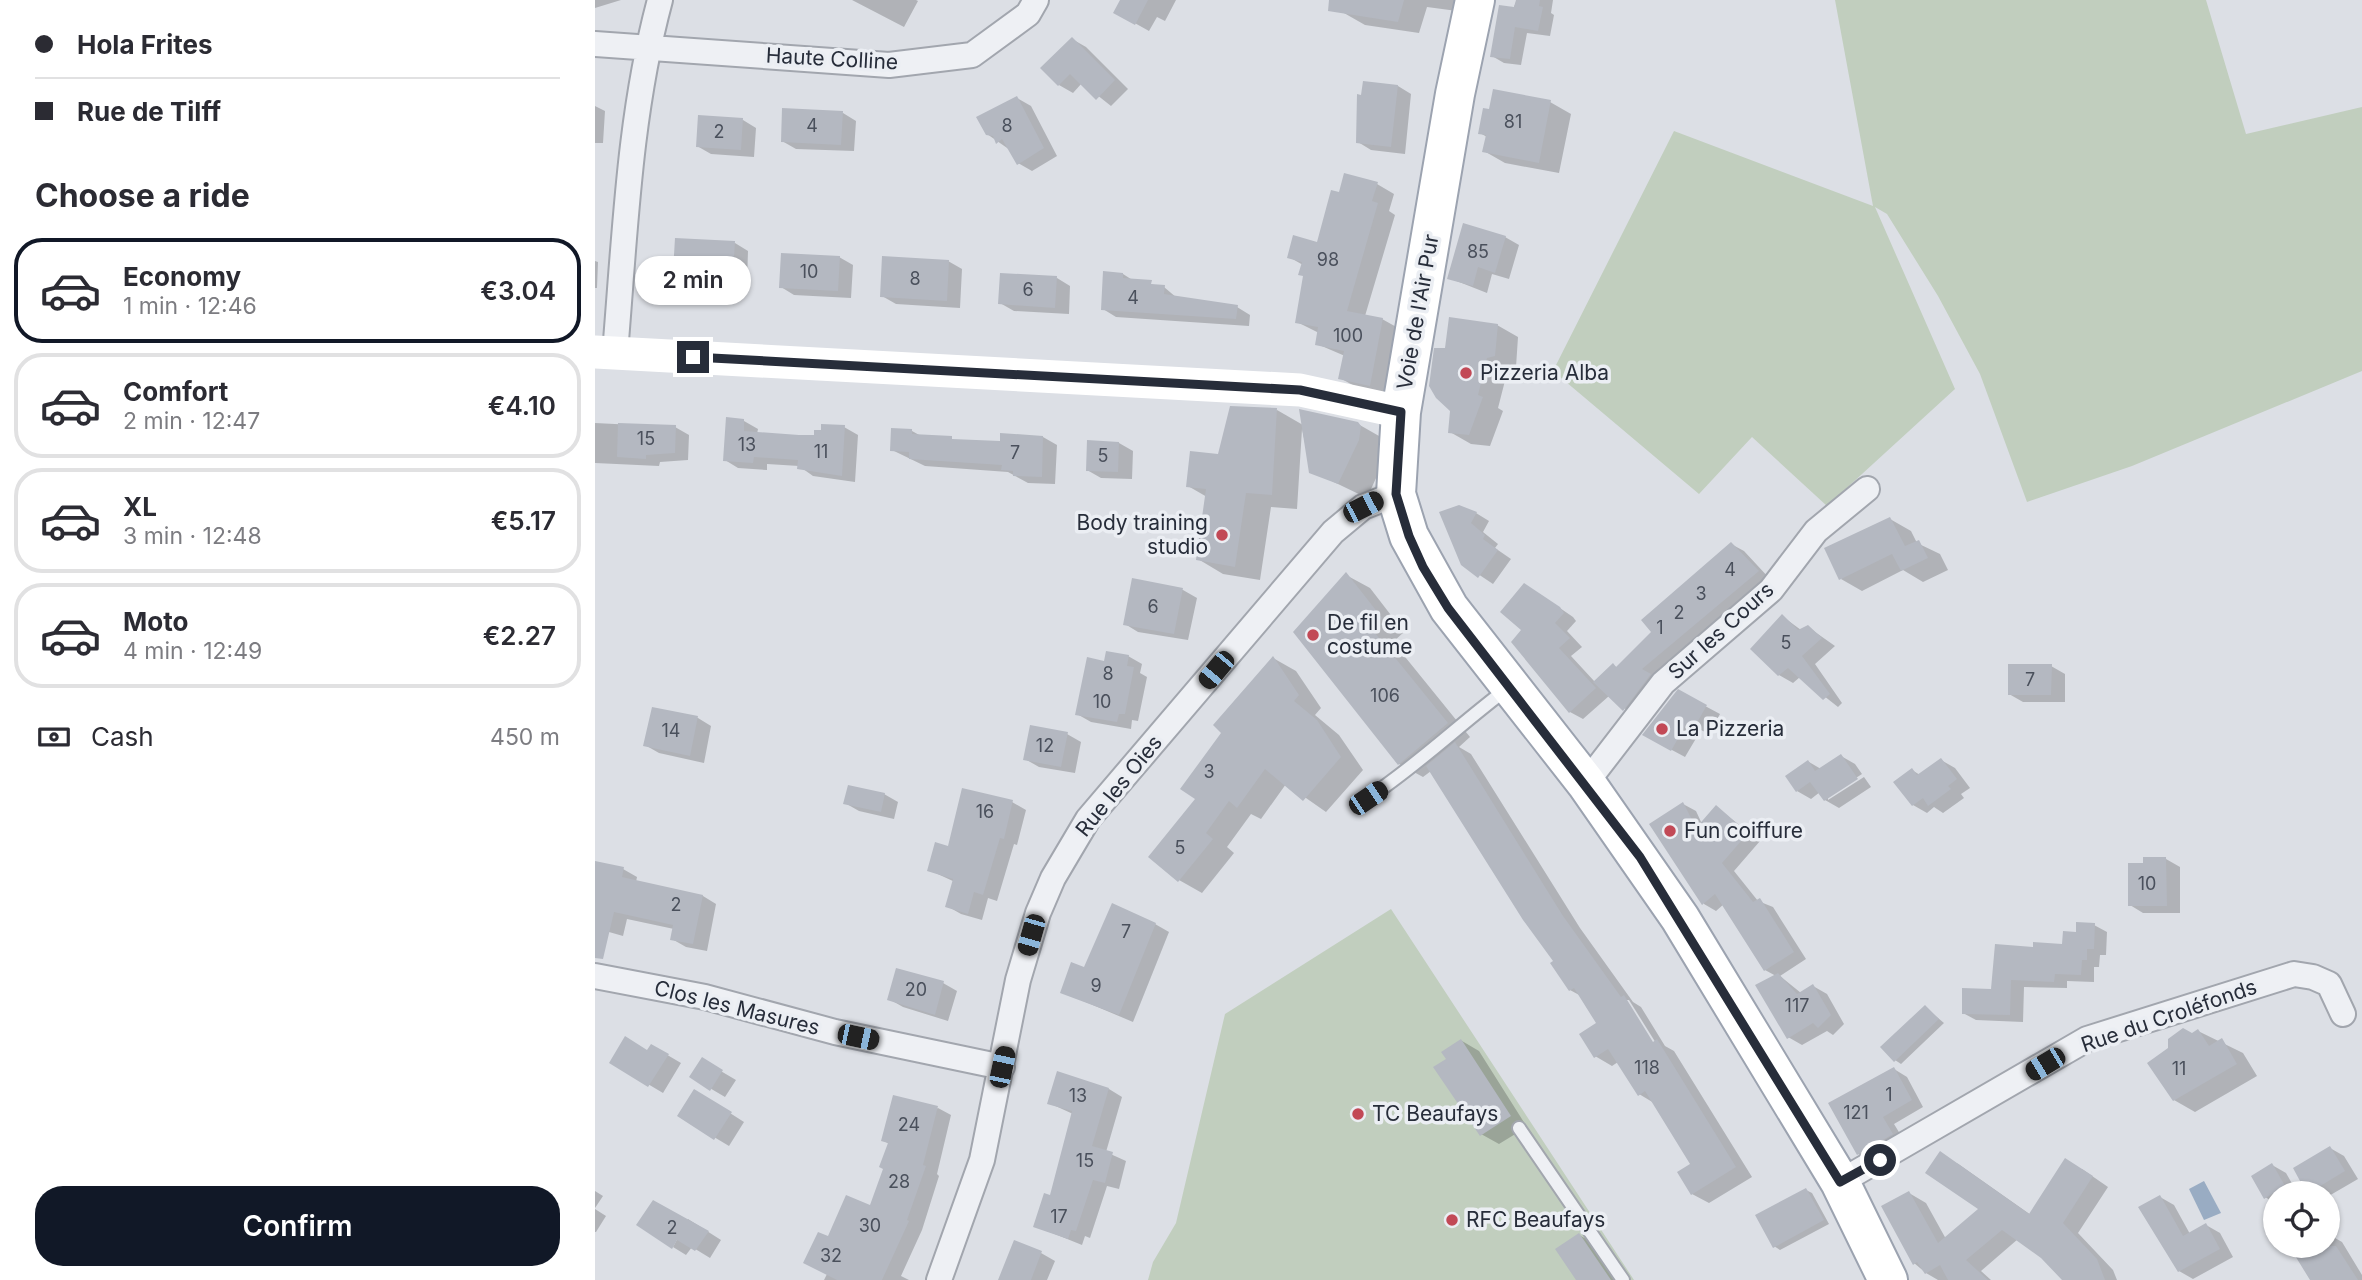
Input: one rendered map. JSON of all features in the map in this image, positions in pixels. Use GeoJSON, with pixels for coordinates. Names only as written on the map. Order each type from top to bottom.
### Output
{"type":"FeatureCollection","features":[{"type":"Feature","properties":{"kind":"main road","name":"Voie de l'Air Pur"},"geometry":{"type":"LineString","coordinates":[[1475,0],[1455,94],[1401,412],[1396,494],[1409,536],[1423,567],[1448,608],[1586,783],[1680,918],[1840,1182],[1888,1280]]}},
{"type":"Feature","properties":{"kind":"main road"},"geometry":{"type":"LineString","coordinates":[[605,353],[1300,390],[1401,412]]}},
{"type":"Feature","properties":{"kind":"street"},"geometry":{"type":"LineString","coordinates":[[605,353],[635,117],[660,0]]}},
{"type":"Feature","properties":{"kind":"street","name":"Haute Colline"},"geometry":{"type":"LineString","coordinates":[[595,44],[889,65],[972,55],[1028,14],[1036,0]]}},
{"type":"Feature","properties":{"kind":"street","name":"Sur les Cours"},"geometry":{"type":"LineString","coordinates":[[1586,783],[1663,683],[1771,590],[1816,531],[1867,489]]}},
{"type":"Feature","properties":{"kind":"street","name":"Rue les Oies"},"geometry":{"type":"LineString","coordinates":[[939,1280],[982,1160],[1018,980],[1038,913],[1053,878],[1088,819],[1333,532],[1363,507],[1396,494]]}},
{"type":"Feature","properties":{"kind":"street","name":"Rue du Croléfonds"},"geometry":{"type":"LineString","coordinates":[[1840,1182],[2087,1039],[2294,974],[2313,977],[2329,984],[2343,1014]]}},
{"type":"Feature","properties":{"kind":"street","name":"Clos les Masures"},"geometry":{"type":"LineString","coordinates":[[595,976],[705,997],[835,1032],[1002,1067]]}},
{"type":"Feature","properties":{"kind":"lane"},"geometry":{"type":"LineString","coordinates":[[1368,798],[1408,772],[1456,728],[1509,686]]}},
{"type":"Feature","properties":{"kind":"lane"},"geometry":{"type":"LineString","coordinates":[[1519,1128],[1623,1280]]}},
{"type":"Feature","properties":{"kind":"green space"},"geometry":{"type":"Polygon","coordinates":[[[1835,0],[2206,0],[2246,134],[2362,107],[2362,371],[2132,466],[2027,502],[1980,374],[1938,296],[1887,214],[1875,207],[1955,389],[1827,506],[1752,437],[1699,494],[1553,371],[1674,131],[1873,206],[1835,0]]]}},
{"type":"Feature","properties":{"kind":"green space"},"geometry":{"type":"Polygon","coordinates":[[[1391,909],[1634,1280],[1148,1280],[1153,1262],[1176,1223],[1225,1014],[1391,909]]]}},
{"type":"Feature","properties":{"kind":"water"},"geometry":{"type":"Polygon","coordinates":[[[2204,1181],[2221,1213],[2204,1220],[2189,1189],[2204,1181]]]}},
{"type":"Feature","properties":{"kind":"building"},"geometry":{"type":"Polygon","coordinates":[[[1120,0],[1148,0],[1135,25],[1113,13],[1120,0]]]}},
{"type":"Feature","properties":{"kind":"building"},"geometry":{"type":"Polygon","coordinates":[[[1329,0],[1404,0],[1398,22],[1328,11],[1329,0]]]}},
{"type":"Feature","properties":{"kind":"building"},"geometry":{"type":"Polygon","coordinates":[[[1516,0],[1540,0],[1539,6],[1543,7],[1538,31],[1515,27],[1510,59],[1490,57],[1499,5],[1514,7],[1516,0]]]}},
{"type":"Feature","properties":{"kind":"building"},"geometry":{"type":"Polygon","coordinates":[[[1072,37],[1115,80],[1096,100],[1070,74],[1058,86],[1040,68],[1072,37]]]}},
{"type":"Feature","properties":{"kind":"building"},"geometry":{"type":"Polygon","coordinates":[[[1363,81],[1398,85],[1391,147],[1356,143],[1357,94],[1361,95],[1363,81]]]}},
{"type":"Feature","properties":{"kind":"building"},"geometry":{"type":"Polygon","coordinates":[[[1493,89],[1551,100],[1539,163],[1482,152],[1486,135],[1478,134],[1483,108],[1489,109],[1493,89]]]}},
{"type":"Feature","properties":{"kind":"building"},"geometry":{"type":"Polygon","coordinates":[[[1017,96],[1044,148],[1017,165],[1002,139],[996,144],[993,136],[986,135],[976,117],[1017,96]]]}},
{"type":"Feature","properties":{"kind":"building"},"geometry":{"type":"Polygon","coordinates":[[[782,108],[843,111],[841,145],[781,142],[782,108]]]}},
{"type":"Feature","properties":{"kind":"building"},"geometry":{"type":"Polygon","coordinates":[[[698,115],[743,118],[741,150],[696,147],[698,115]]]}},
{"type":"Feature","properties":{"kind":"building"},"geometry":{"type":"Polygon","coordinates":[[[1344,173],[1378,182],[1372,201],[1378,203],[1347,311],[1383,318],[1370,386],[1338,379],[1344,351],[1315,345],[1318,327],[1295,323],[1303,276],[1298,275],[1302,262],[1287,258],[1293,235],[1317,242],[1331,190],[1339,192],[1344,173]]]}},
{"type":"Feature","properties":{"kind":"building"},"geometry":{"type":"Polygon","coordinates":[[[1463,223],[1506,236],[1495,273],[1478,267],[1473,286],[1447,279],[1463,223]]]}},
{"type":"Feature","properties":{"kind":"building"},"geometry":{"type":"Polygon","coordinates":[[[675,238],[735,241],[733,275],[673,272],[675,238]]]}},
{"type":"Feature","properties":{"kind":"building"},"geometry":{"type":"Polygon","coordinates":[[[781,253],[840,256],[838,291],[779,288],[781,253]]]}},
{"type":"Feature","properties":{"kind":"building"},"geometry":{"type":"Polygon","coordinates":[[[882,256],[949,260],[947,301],[880,297],[882,256]]]}},
{"type":"Feature","properties":{"kind":"building"},"geometry":{"type":"Polygon","coordinates":[[[1103,271],[1123,273],[1123,278],[1152,280],[1151,284],[1165,285],[1164,294],[1238,305],[1236,319],[1101,310],[1103,271]]]}},
{"type":"Feature","properties":{"kind":"building"},"geometry":{"type":"Polygon","coordinates":[[[1000,273],[1057,276],[1055,308],[998,304],[1000,273]]]}},
{"type":"Feature","properties":{"kind":"building"},"geometry":{"type":"Polygon","coordinates":[[[1449,317],[1498,324],[1495,356],[1487,358],[1478,395],[1483,397],[1469,435],[1448,433],[1450,411],[1436,398],[1429,386],[1434,348],[1445,348],[1449,317]]]}},
{"type":"Feature","properties":{"kind":"building"},"geometry":{"type":"Polygon","coordinates":[[[1230,406],[1277,408],[1272,495],[1246,493],[1235,567],[1196,560],[1206,489],[1186,487],[1190,451],[1218,454],[1230,406]]]}},
{"type":"Feature","properties":{"kind":"building"},"geometry":{"type":"Polygon","coordinates":[[[1299,409],[1358,422],[1361,426],[1359,440],[1338,484],[1309,473],[1299,409]]]}},
{"type":"Feature","properties":{"kind":"building"},"geometry":{"type":"Polygon","coordinates":[[[726,417],[744,419],[744,431],[799,435],[814,435],[814,430],[821,430],[821,424],[845,425],[842,476],[797,469],[798,460],[754,457],[753,463],[723,461],[726,417]]]}},
{"type":"Feature","properties":{"kind":"building"},"geometry":{"type":"Polygon","coordinates":[[[618,423],[676,425],[675,453],[646,455],[646,459],[617,457],[618,423]]]}},
{"type":"Feature","properties":{"kind":"building"},"geometry":{"type":"Polygon","coordinates":[[[891,428],[912,429],[912,434],[952,436],[952,439],[1000,441],[1000,433],[1043,436],[1042,477],[1013,476],[1013,471],[1001,470],[1002,465],[909,459],[909,452],[890,451],[891,428]]]}},
{"type":"Feature","properties":{"kind":"building"},"geometry":{"type":"Polygon","coordinates":[[[1087,440],[1119,442],[1118,472],[1086,471],[1087,440]]]}},
{"type":"Feature","properties":{"kind":"building"},"geometry":{"type":"Polygon","coordinates":[[[1459,505],[1477,512],[1471,523],[1485,535],[1483,539],[1498,550],[1478,578],[1461,565],[1439,512],[1459,505]]]}},
{"type":"Feature","properties":{"kind":"building"},"geometry":{"type":"Polygon","coordinates":[[[1890,517],[1905,546],[1919,540],[1928,558],[1901,571],[1892,554],[1839,580],[1824,548],[1890,517]]]}},
{"type":"Feature","properties":{"kind":"building"},"geometry":{"type":"Polygon","coordinates":[[[1731,542],[1759,571],[1642,669],[1651,674],[1623,711],[1593,682],[1613,663],[1616,667],[1651,632],[1641,620],[1731,542]]]}},
{"type":"Feature","properties":{"kind":"building"},"geometry":{"type":"Polygon","coordinates":[[[1346,572],[1382,618],[1371,628],[1448,723],[1398,765],[1293,632],[1346,572]]]}},
{"type":"Feature","properties":{"kind":"building"},"geometry":{"type":"Polygon","coordinates":[[[1132,578],[1183,588],[1174,634],[1123,625],[1132,578]]]}},
{"type":"Feature","properties":{"kind":"building"},"geometry":{"type":"Polygon","coordinates":[[[1524,583],[1560,607],[1564,613],[1555,623],[1570,638],[1559,648],[1596,688],[1569,713],[1511,642],[1521,630],[1500,612],[1524,583]]]}},
{"type":"Feature","properties":{"kind":"building"},"geometry":{"type":"Polygon","coordinates":[[[1782,614],[1798,630],[1808,625],[1822,638],[1802,656],[1830,694],[1823,700],[1788,668],[1778,676],[1750,649],[1782,614]]]}},
{"type":"Feature","properties":{"kind":"building"},"geometry":{"type":"Polygon","coordinates":[[[1106,651],[1129,655],[1127,666],[1134,667],[1125,714],[1119,714],[1117,722],[1075,715],[1087,657],[1104,661],[1106,651]]]}},
{"type":"Feature","properties":{"kind":"building"},"geometry":{"type":"Polygon","coordinates":[[[1273,656],[1299,695],[1294,701],[1317,720],[1341,757],[1303,801],[1265,769],[1237,808],[1229,801],[1206,833],[1213,839],[1178,882],[1148,857],[1195,799],[1180,789],[1221,733],[1213,725],[1273,656]]]}},
{"type":"Feature","properties":{"kind":"building"},"geometry":{"type":"Polygon","coordinates":[[[2008,664],[2052,664],[2051,695],[2008,695],[2008,664]]]}},
{"type":"Feature","properties":{"kind":"building"},"geometry":{"type":"Polygon","coordinates":[[[1678,689],[1707,705],[1694,728],[1686,724],[1671,751],[1642,735],[1678,689]]]}},
{"type":"Feature","properties":{"kind":"building"},"geometry":{"type":"Polygon","coordinates":[[[652,707],[698,716],[690,756],[643,746],[652,707]]]}},
{"type":"Feature","properties":{"kind":"building"},"geometry":{"type":"Polygon","coordinates":[[[1030,725],[1068,732],[1061,767],[1023,760],[1030,725]]]}},
{"type":"Feature","properties":{"kind":"building"},"geometry":{"type":"Polygon","coordinates":[[[1455,742],[1563,916],[1621,997],[1624,995],[1653,1042],[1657,1039],[1736,1167],[1691,1195],[1677,1172],[1690,1164],[1645,1091],[1638,1096],[1608,1049],[1594,1058],[1579,1034],[1596,1023],[1574,988],[1569,991],[1550,963],[1553,961],[1523,920],[1426,766],[1455,742]]]}},
{"type":"Feature","properties":{"kind":"building"},"geometry":{"type":"Polygon","coordinates":[[[1841,754],[1858,779],[1824,801],[1810,782],[1796,792],[1785,776],[1808,760],[1815,771],[1841,754]]]}},
{"type":"Feature","properties":{"kind":"building"},"geometry":{"type":"Polygon","coordinates":[[[1941,758],[1957,779],[1948,786],[1951,789],[1928,806],[1923,798],[1912,806],[1893,782],[1912,768],[1917,775],[1941,758]]]}},
{"type":"Feature","properties":{"kind":"building"},"geometry":{"type":"Polygon","coordinates":[[[848,785],[885,793],[881,812],[843,804],[848,785]]]}},
{"type":"Feature","properties":{"kind":"building"},"geometry":{"type":"Polygon","coordinates":[[[962,788],[1013,800],[1004,839],[1000,838],[983,895],[974,892],[968,914],[945,907],[953,879],[927,871],[935,842],[948,846],[962,788]]]}},
{"type":"Feature","properties":{"kind":"building"},"geometry":{"type":"Polygon","coordinates":[[[1683,802],[1696,828],[1716,805],[1748,833],[1722,863],[1753,902],[1760,898],[1794,952],[1764,971],[1715,894],[1702,905],[1649,824],[1683,802]]]}},
{"type":"Feature","properties":{"kind":"building"},"geometry":{"type":"Polygon","coordinates":[[[2143,857],[2166,857],[2167,906],[2128,906],[2128,863],[2143,863],[2143,857]]]}},
{"type":"Feature","properties":{"kind":"building"},"geometry":{"type":"Polygon","coordinates":[[[595,861],[624,867],[622,877],[703,895],[693,944],[670,940],[673,925],[614,912],[603,959],[595,958],[595,861]]]}},
{"type":"Feature","properties":{"kind":"building"},"geometry":{"type":"Polygon","coordinates":[[[1112,903],[1156,923],[1119,1015],[1060,993],[1071,962],[1084,967],[1112,903]]]}},
{"type":"Feature","properties":{"kind":"building"},"geometry":{"type":"Polygon","coordinates":[[[2076,922],[2095,923],[2094,949],[2087,949],[2087,960],[2082,960],[2081,975],[2055,974],[2054,982],[2011,980],[2010,1015],[1962,1014],[1962,988],[1991,989],[1995,944],[2033,947],[2033,942],[2062,944],[2063,931],[2076,932],[2076,922]]]}},
{"type":"Feature","properties":{"kind":"building"},"geometry":{"type":"Polygon","coordinates":[[[896,968],[944,981],[935,1015],[887,1000],[896,968]]]}},
{"type":"Feature","properties":{"kind":"building"},"geometry":{"type":"Polygon","coordinates":[[[1778,973],[1797,994],[1813,984],[1831,1015],[1818,1028],[1813,1023],[1787,1039],[1755,985],[1778,973]]]}},
{"type":"Feature","properties":{"kind":"building"},"geometry":{"type":"Polygon","coordinates":[[[1925,1005],[1939,1019],[1894,1062],[1880,1047],[1925,1005]]]}},
{"type":"Feature","properties":{"kind":"building"},"geometry":{"type":"Polygon","coordinates":[[[2183,1028],[2192,1033],[2198,1029],[2209,1046],[2222,1038],[2237,1064],[2173,1101],[2147,1063],[2168,1048],[2168,1039],[2183,1028]]]}},
{"type":"Feature","properties":{"kind":"building"},"geometry":{"type":"Polygon","coordinates":[[[625,1036],[647,1050],[651,1044],[669,1054],[648,1087],[609,1063],[625,1036]]]}},
{"type":"Feature","properties":{"kind":"building"},"geometry":{"type":"Polygon","coordinates":[[[1461,1039],[1511,1116],[1480,1136],[1433,1067],[1446,1059],[1441,1052],[1461,1039]]]}},
{"type":"Feature","properties":{"kind":"building"},"geometry":{"type":"Polygon","coordinates":[[[702,1057],[723,1070],[710,1091],[689,1077],[702,1057]]]}},
{"type":"Feature","properties":{"kind":"building"},"geometry":{"type":"Polygon","coordinates":[[[1894,1067],[1912,1100],[1883,1117],[1893,1134],[1857,1155],[1828,1103],[1894,1067]]]}},
{"type":"Feature","properties":{"kind":"building"},"geometry":{"type":"Polygon","coordinates":[[[1057,1071],[1109,1088],[1092,1146],[1113,1152],[1105,1183],[1093,1180],[1076,1231],[1071,1230],[1068,1239],[1033,1227],[1044,1193],[1050,1195],[1072,1111],[1047,1104],[1057,1071]]]}},
{"type":"Feature","properties":{"kind":"building"},"geometry":{"type":"Polygon","coordinates":[[[694,1089],[732,1112],[714,1140],[677,1116],[694,1089]]]}},
{"type":"Feature","properties":{"kind":"building"},"geometry":{"type":"Polygon","coordinates":[[[893,1095],[938,1106],[923,1165],[926,1166],[907,1220],[909,1221],[882,1280],[837,1280],[803,1263],[818,1232],[828,1236],[846,1195],[870,1205],[883,1169],[879,1167],[888,1143],[881,1141],[893,1095]]]}},
{"type":"Feature","properties":{"kind":"building"},"geometry":{"type":"Polygon","coordinates":[[[2330,1146],[2345,1171],[2328,1181],[2300,1181],[2293,1168],[2330,1146]]]}},
{"type":"Feature","properties":{"kind":"building"},"geometry":{"type":"Polygon","coordinates":[[[1940,1151],[2029,1214],[2065,1158],[2093,1176],[2063,1223],[2097,1259],[2105,1280],[2062,1280],[2041,1258],[2002,1230],[1966,1260],[1988,1280],[1948,1280],[1940,1265],[1925,1274],[1917,1262],[1913,1265],[1881,1206],[1909,1191],[1938,1243],[1978,1209],[1925,1173],[1940,1151]]]}},
{"type":"Feature","properties":{"kind":"building"},"geometry":{"type":"Polygon","coordinates":[[[2272,1163],[2282,1181],[2263,1181],[2263,1197],[2251,1176],[2272,1163]]]}},
{"type":"Feature","properties":{"kind":"building"},"geometry":{"type":"Polygon","coordinates":[[[1806,1188],[1824,1220],[1773,1248],[1755,1215],[1806,1188]]]}},
{"type":"Feature","properties":{"kind":"building"},"geometry":{"type":"Polygon","coordinates":[[[2160,1195],[2183,1236],[2206,1223],[2220,1249],[2178,1272],[2138,1207],[2160,1195]]]}},
{"type":"Feature","properties":{"kind":"building"},"geometry":{"type":"Polygon","coordinates":[[[653,1200],[709,1231],[695,1251],[677,1240],[672,1249],[636,1225],[653,1200]]]}},
{"type":"Feature","properties":{"kind":"building"},"geometry":{"type":"Polygon","coordinates":[[[1579,1233],[1611,1280],[1576,1280],[1555,1249],[1579,1233]]]}},
{"type":"Feature","properties":{"kind":"building"},"geometry":{"type":"Polygon","coordinates":[[[1014,1240],[1042,1251],[1031,1280],[998,1280],[1014,1240]]]}},
{"type":"Feature","properties":{"kind":"building"},"geometry":{"type":"Polygon","coordinates":[[[2340,1252],[2358,1280],[2310,1280],[2296,1258],[2340,1258],[2340,1252]]]}},
{"type":"Feature","properties":{"kind":"place","name":"Pizzeria Alba"},"geometry":{"type":"Point","coordinates":[1466,373]}},
{"type":"Feature","properties":{"kind":"place","name":"Body training studio"},"geometry":{"type":"Point","coordinates":[1222,535]}},
{"type":"Feature","properties":{"kind":"place","name":"De fil en costume"},"geometry":{"type":"Point","coordinates":[1313,635]}},
{"type":"Feature","properties":{"kind":"place","name":"La Pizzeria"},"geometry":{"type":"Point","coordinates":[1662,729]}},
{"type":"Feature","properties":{"kind":"place","name":"Fun coiffure"},"geometry":{"type":"Point","coordinates":[1670,831]}},
{"type":"Feature","properties":{"kind":"place","name":"TC Beaufays"},"geometry":{"type":"Point","coordinates":[1358,1114]}},
{"type":"Feature","properties":{"kind":"place","name":"RFC Beaufays"},"geometry":{"type":"Point","coordinates":[1452,1220]}},
{"type":"Feature","properties":{"kind":"route"},"geometry":{"type":"LineString","coordinates":[[693,357],[1300,390],[1401,412],[1396,452],[1396,494],[1409,536],[1423,567],[1448,608],[1586,783],[1640,857],[1840,1182],[1880,1160]]}}]}
